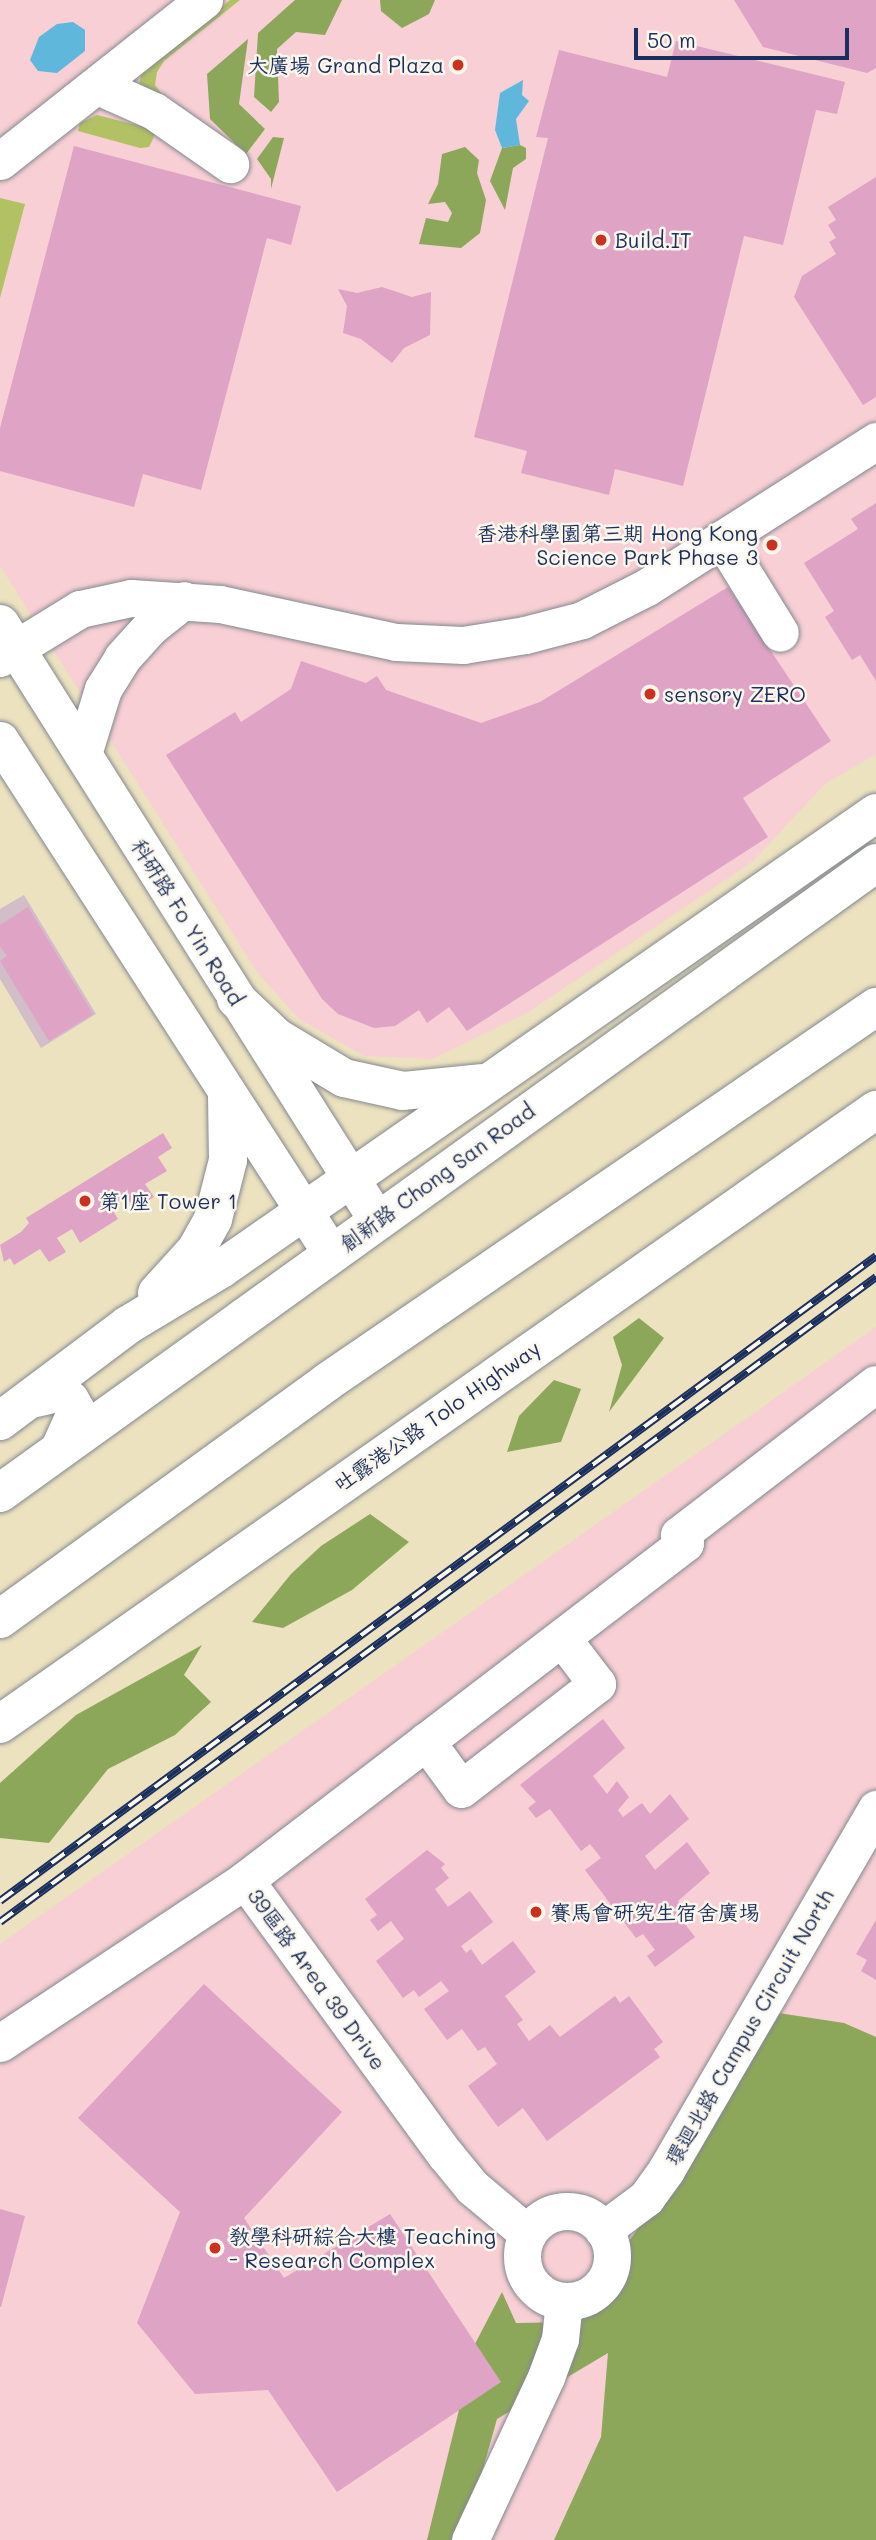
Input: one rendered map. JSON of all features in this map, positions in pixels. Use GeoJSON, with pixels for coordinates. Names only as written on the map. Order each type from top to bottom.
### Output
{"type":"FeatureCollection","features":[{"type":"Feature","properties":{"kind":"main road"},"geometry":{"type":"LineString","coordinates":[[0,1421],[128,1325],[221,1269],[876,813]]}},
{"type":"Feature","properties":{"kind":"main road","name":"創新路 Chong San Road"},"geometry":{"type":"LineString","coordinates":[[0,1493],[876,863]]}},
{"type":"Feature","properties":{"kind":"main road"},"geometry":{"type":"LineString","coordinates":[[236,999],[276,1037],[344,1078],[403,1091],[488,1082]]}},
{"type":"Feature","properties":{"kind":"main road"},"geometry":{"type":"LineString","coordinates":[[0,1619],[327,1382],[876,1007]]}},
{"type":"Feature","properties":{"kind":"main road"},"geometry":{"type":"LineString","coordinates":[[128,1325],[196,1250],[213,1219],[228,1160],[228,1093]]}},
{"type":"Feature","properties":{"kind":"main road","name":"吐露港公路 Tolo Highway"},"geometry":{"type":"LineString","coordinates":[[0,1724],[876,1110]]}},
{"type":"Feature","properties":{"kind":"street"},"geometry":{"type":"LineString","coordinates":[[0,162],[204,0]]}},
{"type":"Feature","properties":{"kind":"street"},"geometry":{"type":"LineString","coordinates":[[99,86],[154,111],[230,163]]}},
{"type":"Feature","properties":{"kind":"street"},"geometry":{"type":"LineString","coordinates":[[5,643],[105,602],[184,600],[361,637],[463,645],[525,635],[582,620],[647,587],[876,441]]}},
{"type":"Feature","properties":{"kind":"street"},"geometry":{"type":"LineString","coordinates":[[722,539],[780,632]]}},
{"type":"Feature","properties":{"kind":"street"},"geometry":{"type":"LineString","coordinates":[[83,754],[103,689],[122,658],[150,626],[184,600]]}},
{"type":"Feature","properties":{"kind":"street","name":"科研路 Fo Yin Road"},"geometry":{"type":"LineString","coordinates":[[5,643],[83,754],[377,1220]]}},
{"type":"Feature","properties":{"kind":"street"},"geometry":{"type":"LineString","coordinates":[[0,740],[331,1254]]}},
{"type":"Feature","properties":{"kind":"street"},"geometry":{"type":"LineString","coordinates":[[245,1880],[685,1543],[679,1535],[876,1384]]}},
{"type":"Feature","properties":{"kind":"street"},"geometry":{"type":"LineString","coordinates":[[31,1399],[58,1393],[71,1399],[76,1410],[58,1450]]}},
{"type":"Feature","properties":{"kind":"street"},"geometry":{"type":"LineString","coordinates":[[426,1741],[461,1789],[493,1765],[597,1684],[562,1637]]}},
{"type":"Feature","properties":{"kind":"street","name":"環迴北路 Campus Circuit North"},"geometry":{"type":"LineString","coordinates":[[603,2230],[646,2198],[666,2170],[876,1809]]}},
{"type":"Feature","properties":{"kind":"street","name":"39區路 Area 39 Drive"},"geometry":{"type":"LineString","coordinates":[[0,2043],[245,1880],[445,2154],[472,2187],[528,2234]]}},
{"type":"Feature","properties":{"kind":"street"},"geometry":{"type":"LineString","coordinates":[[564,2211],[579,2213],[603,2230],[610,2243],[609,2271],[592,2294],[564,2301],[550,2298],[527,2278],[523,2248],[528,2234],[544,2218],[564,2211]]}},
{"type":"Feature","properties":{"kind":"street"},"geometry":{"type":"LineString","coordinates":[[470,2540],[546,2377],[560,2339],[564,2301]]}},
{"type":"Feature","properties":{"kind":"shaded area"},"geometry":{"type":"Polygon","coordinates":[[[0,0],[876,0],[876,754],[825,784],[752,862],[527,1013],[432,1059],[364,1056],[299,1019],[257,972],[0,566],[0,0]]]}},
{"type":"Feature","properties":{"kind":"shaded area"},"geometry":{"type":"Polygon","coordinates":[[[24,895],[96,1014],[41,1048],[0,979],[0,909],[24,895]]]}},
{"type":"Feature","properties":{"kind":"shaded area"},"geometry":{"type":"Polygon","coordinates":[[[876,1327],[876,2540],[0,2540],[0,1944],[876,1327]]]}},
{"type":"Feature","properties":{"kind":"green space"},"geometry":{"type":"Polygon","coordinates":[[[230,0],[240,0],[164,61],[157,72],[155,85],[168,103],[139,89],[141,73],[230,0]]]}},
{"type":"Feature","properties":{"kind":"green space"},"geometry":{"type":"Polygon","coordinates":[[[295,0],[342,0],[325,35],[296,32],[277,49],[279,102],[271,112],[254,97],[258,33],[295,0]]]}},
{"type":"Feature","properties":{"kind":"green space"},"geometry":{"type":"Polygon","coordinates":[[[380,0],[435,0],[429,14],[402,28],[381,11],[380,0]]]}},
{"type":"Feature","properties":{"kind":"green space"},"geometry":{"type":"Polygon","coordinates":[[[248,39],[239,104],[265,129],[246,154],[210,119],[207,74],[248,39]]]}},
{"type":"Feature","properties":{"kind":"green space"},"geometry":{"type":"Polygon","coordinates":[[[97,115],[156,130],[149,147],[140,148],[78,131],[80,123],[97,115]]]}},
{"type":"Feature","properties":{"kind":"green space"},"geometry":{"type":"Polygon","coordinates":[[[273,137],[284,138],[271,189],[271,179],[257,159],[273,137]]]}},
{"type":"Feature","properties":{"kind":"green space"},"geometry":{"type":"Polygon","coordinates":[[[520,145],[526,148],[526,159],[513,168],[505,210],[490,181],[502,148],[520,145]]]}},
{"type":"Feature","properties":{"kind":"green space"},"geometry":{"type":"Polygon","coordinates":[[[465,147],[479,160],[477,173],[486,200],[480,233],[461,248],[419,244],[426,218],[448,222],[452,213],[445,202],[428,204],[438,184],[442,154],[465,147]]]}},
{"type":"Feature","properties":{"kind":"green space"},"geometry":{"type":"Polygon","coordinates":[[[0,198],[25,204],[0,298],[0,198]]]}},
{"type":"Feature","properties":{"kind":"green space"},"geometry":{"type":"Polygon","coordinates":[[[639,1318],[664,1338],[609,1412],[622,1365],[613,1337],[639,1318]]]}},
{"type":"Feature","properties":{"kind":"green space"},"geometry":{"type":"Polygon","coordinates":[[[554,1380],[581,1389],[561,1442],[507,1452],[519,1416],[554,1380]]]}},
{"type":"Feature","properties":{"kind":"green space"},"geometry":{"type":"Polygon","coordinates":[[[370,1514],[409,1542],[352,1590],[283,1628],[252,1622],[291,1574],[321,1546],[370,1514]]]}},
{"type":"Feature","properties":{"kind":"green space"},"geometry":{"type":"Polygon","coordinates":[[[202,1645],[184,1675],[211,1702],[175,1735],[108,1769],[49,1843],[0,1838],[0,1783],[76,1715],[202,1645]]]}},
{"type":"Feature","properties":{"kind":"green space"},"geometry":{"type":"Polygon","coordinates":[[[772,2012],[844,2023],[876,2037],[876,2540],[554,2540],[601,2437],[608,2353],[497,2419],[463,2540],[427,2540],[459,2410],[438,2415],[502,2292],[516,2323],[572,2322],[679,2170],[772,2012]]]}},
{"type":"Feature","properties":{"kind":"water"},"geometry":{"type":"Polygon","coordinates":[[[73,22],[85,30],[85,51],[57,73],[38,71],[30,60],[39,37],[57,24],[73,22]]]}},
{"type":"Feature","properties":{"kind":"water"},"geometry":{"type":"Polygon","coordinates":[[[523,80],[522,95],[529,101],[516,119],[520,145],[502,148],[495,130],[500,93],[523,80]]]}},
{"type":"Feature","properties":{"kind":"building"},"geometry":{"type":"Polygon","coordinates":[[[734,0],[876,0],[876,68],[867,73],[763,47],[734,0]]]}},
{"type":"Feature","properties":{"kind":"building"},"geometry":{"type":"Polygon","coordinates":[[[676,41],[845,82],[837,114],[816,110],[783,245],[744,236],[683,486],[615,469],[609,495],[521,473],[527,451],[474,437],[548,138],[536,137],[559,50],[667,77],[676,41]]]}},
{"type":"Feature","properties":{"kind":"building"},"geometry":{"type":"Polygon","coordinates":[[[74,146],[301,206],[291,245],[267,238],[201,490],[143,474],[134,507],[0,471],[0,428],[74,146]]]}},
{"type":"Feature","properties":{"kind":"building"},"geometry":{"type":"Polygon","coordinates":[[[876,177],[876,397],[863,405],[794,297],[802,276],[836,254],[829,242],[836,238],[828,225],[836,220],[828,207],[876,177]]]}},
{"type":"Feature","properties":{"kind":"building"},"geometry":{"type":"Polygon","coordinates":[[[382,287],[412,297],[431,292],[430,335],[404,348],[392,363],[361,339],[343,333],[347,306],[338,289],[357,293],[382,287]]]}},
{"type":"Feature","properties":{"kind":"building"},"geometry":{"type":"Polygon","coordinates":[[[876,503],[876,681],[860,655],[852,660],[825,617],[834,611],[804,563],[858,529],[851,519],[876,503]]]}},
{"type":"Feature","properties":{"kind":"building"},"geometry":{"type":"Polygon","coordinates":[[[728,587],[831,741],[743,798],[768,837],[467,1031],[449,1007],[427,1023],[419,1010],[395,1026],[374,1028],[338,1014],[322,999],[166,755],[235,712],[241,722],[291,689],[301,661],[366,683],[377,676],[386,690],[481,723],[540,702],[728,587]]]}},
{"type":"Feature","properties":{"kind":"building"},"geometry":{"type":"Polygon","coordinates":[[[28,907],[93,1014],[49,1041],[0,961],[7,956],[0,946],[0,925],[28,907]]]}},
{"type":"Feature","properties":{"kind":"building","name":"第1座 Tower 1"},"geometry":{"type":"Polygon","coordinates":[[[163,1133],[172,1148],[158,1157],[167,1171],[145,1184],[154,1197],[134,1209],[126,1196],[110,1206],[118,1219],[80,1243],[72,1229],[57,1238],[66,1252],[49,1262],[40,1249],[14,1265],[10,1258],[4,1262],[0,1245],[21,1232],[29,1223],[26,1218],[163,1133]]]}},
{"type":"Feature","properties":{"kind":"building"},"geometry":{"type":"Polygon","coordinates":[[[603,1719],[625,1748],[593,1776],[607,1794],[617,1781],[629,1797],[618,1810],[623,1817],[642,1803],[650,1814],[670,1794],[689,1819],[645,1856],[655,1870],[687,1842],[710,1873],[678,1901],[681,1905],[674,1910],[695,1937],[655,1967],[647,1956],[655,1950],[643,1934],[636,1938],[585,1870],[601,1858],[590,1844],[581,1851],[550,1809],[536,1818],[528,1808],[536,1802],[520,1785],[603,1719]]]}},
{"type":"Feature","properties":{"kind":"building"},"geometry":{"type":"Polygon","coordinates":[[[427,1850],[445,1864],[441,1868],[449,1878],[435,1889],[448,1907],[470,1891],[493,1922],[461,1946],[466,1953],[471,1949],[482,1965],[513,1941],[536,1972],[505,1996],[523,2020],[517,2024],[529,2041],[550,2025],[560,2037],[615,1996],[620,2003],[629,1996],[663,2042],[654,2049],[660,2057],[547,2141],[523,2108],[498,2127],[468,2086],[497,2064],[485,2047],[478,2051],[462,2029],[447,2040],[424,2009],[449,1991],[441,1981],[419,1997],[414,1990],[403,1998],[376,1961],[404,1939],[391,1921],[378,1931],[370,1920],[377,1915],[365,1899],[427,1850]]]}},
{"type":"Feature","properties":{"kind":"building"},"geometry":{"type":"Polygon","coordinates":[[[876,1920],[876,1980],[861,1971],[867,1960],[856,1954],[876,1920]]]}},
{"type":"Feature","properties":{"kind":"building","name":"教學科研綜合大樓 Teaching - Research Complex"},"geometry":{"type":"Polygon","coordinates":[[[204,1984],[342,2112],[244,2218],[284,2278],[390,2214],[501,2382],[337,2492],[268,2390],[195,2394],[137,2323],[180,2212],[78,2118],[204,1984]]]}},
{"type":"Feature","properties":{"kind":"building"},"geometry":{"type":"Polygon","coordinates":[[[0,2209],[25,2216],[1,2307],[0,2307],[0,2209]]]}},
{"type":"Feature","properties":{"kind":"railway"},"geometry":{"type":"LineString","coordinates":[[0,1901],[876,1256]]}},
{"type":"Feature","properties":{"kind":"railway"},"geometry":{"type":"LineString","coordinates":[[0,1922],[876,1277]]}},
{"type":"Feature","properties":{"kind":"place","name":"大廣場 Grand Plaza"},"geometry":{"type":"Point","coordinates":[458,65]}},
{"type":"Feature","properties":{"kind":"place","name":"Build.IT"},"geometry":{"type":"Point","coordinates":[601,240]}},
{"type":"Feature","properties":{"kind":"place","name":"香港科學園第三期 Hong Kong Science Park Phase 3"},"geometry":{"type":"Point","coordinates":[772,545]}},
{"type":"Feature","properties":{"kind":"place","name":"sensory ZERO"},"geometry":{"type":"Point","coordinates":[650,694]}},
{"type":"Feature","properties":{"kind":"place","name":"第1座 Tower 1"},"geometry":{"type":"Point","coordinates":[85,1201]}},
{"type":"Feature","properties":{"kind":"place","name":"賽馬會研究生宿舍廣埸"},"geometry":{"type":"Point","coordinates":[536,1912]}},
{"type":"Feature","properties":{"kind":"place","name":"教學科研綜合大樓 Teaching - Research Complex"},"geometry":{"type":"Point","coordinates":[215,2248]}}]}
